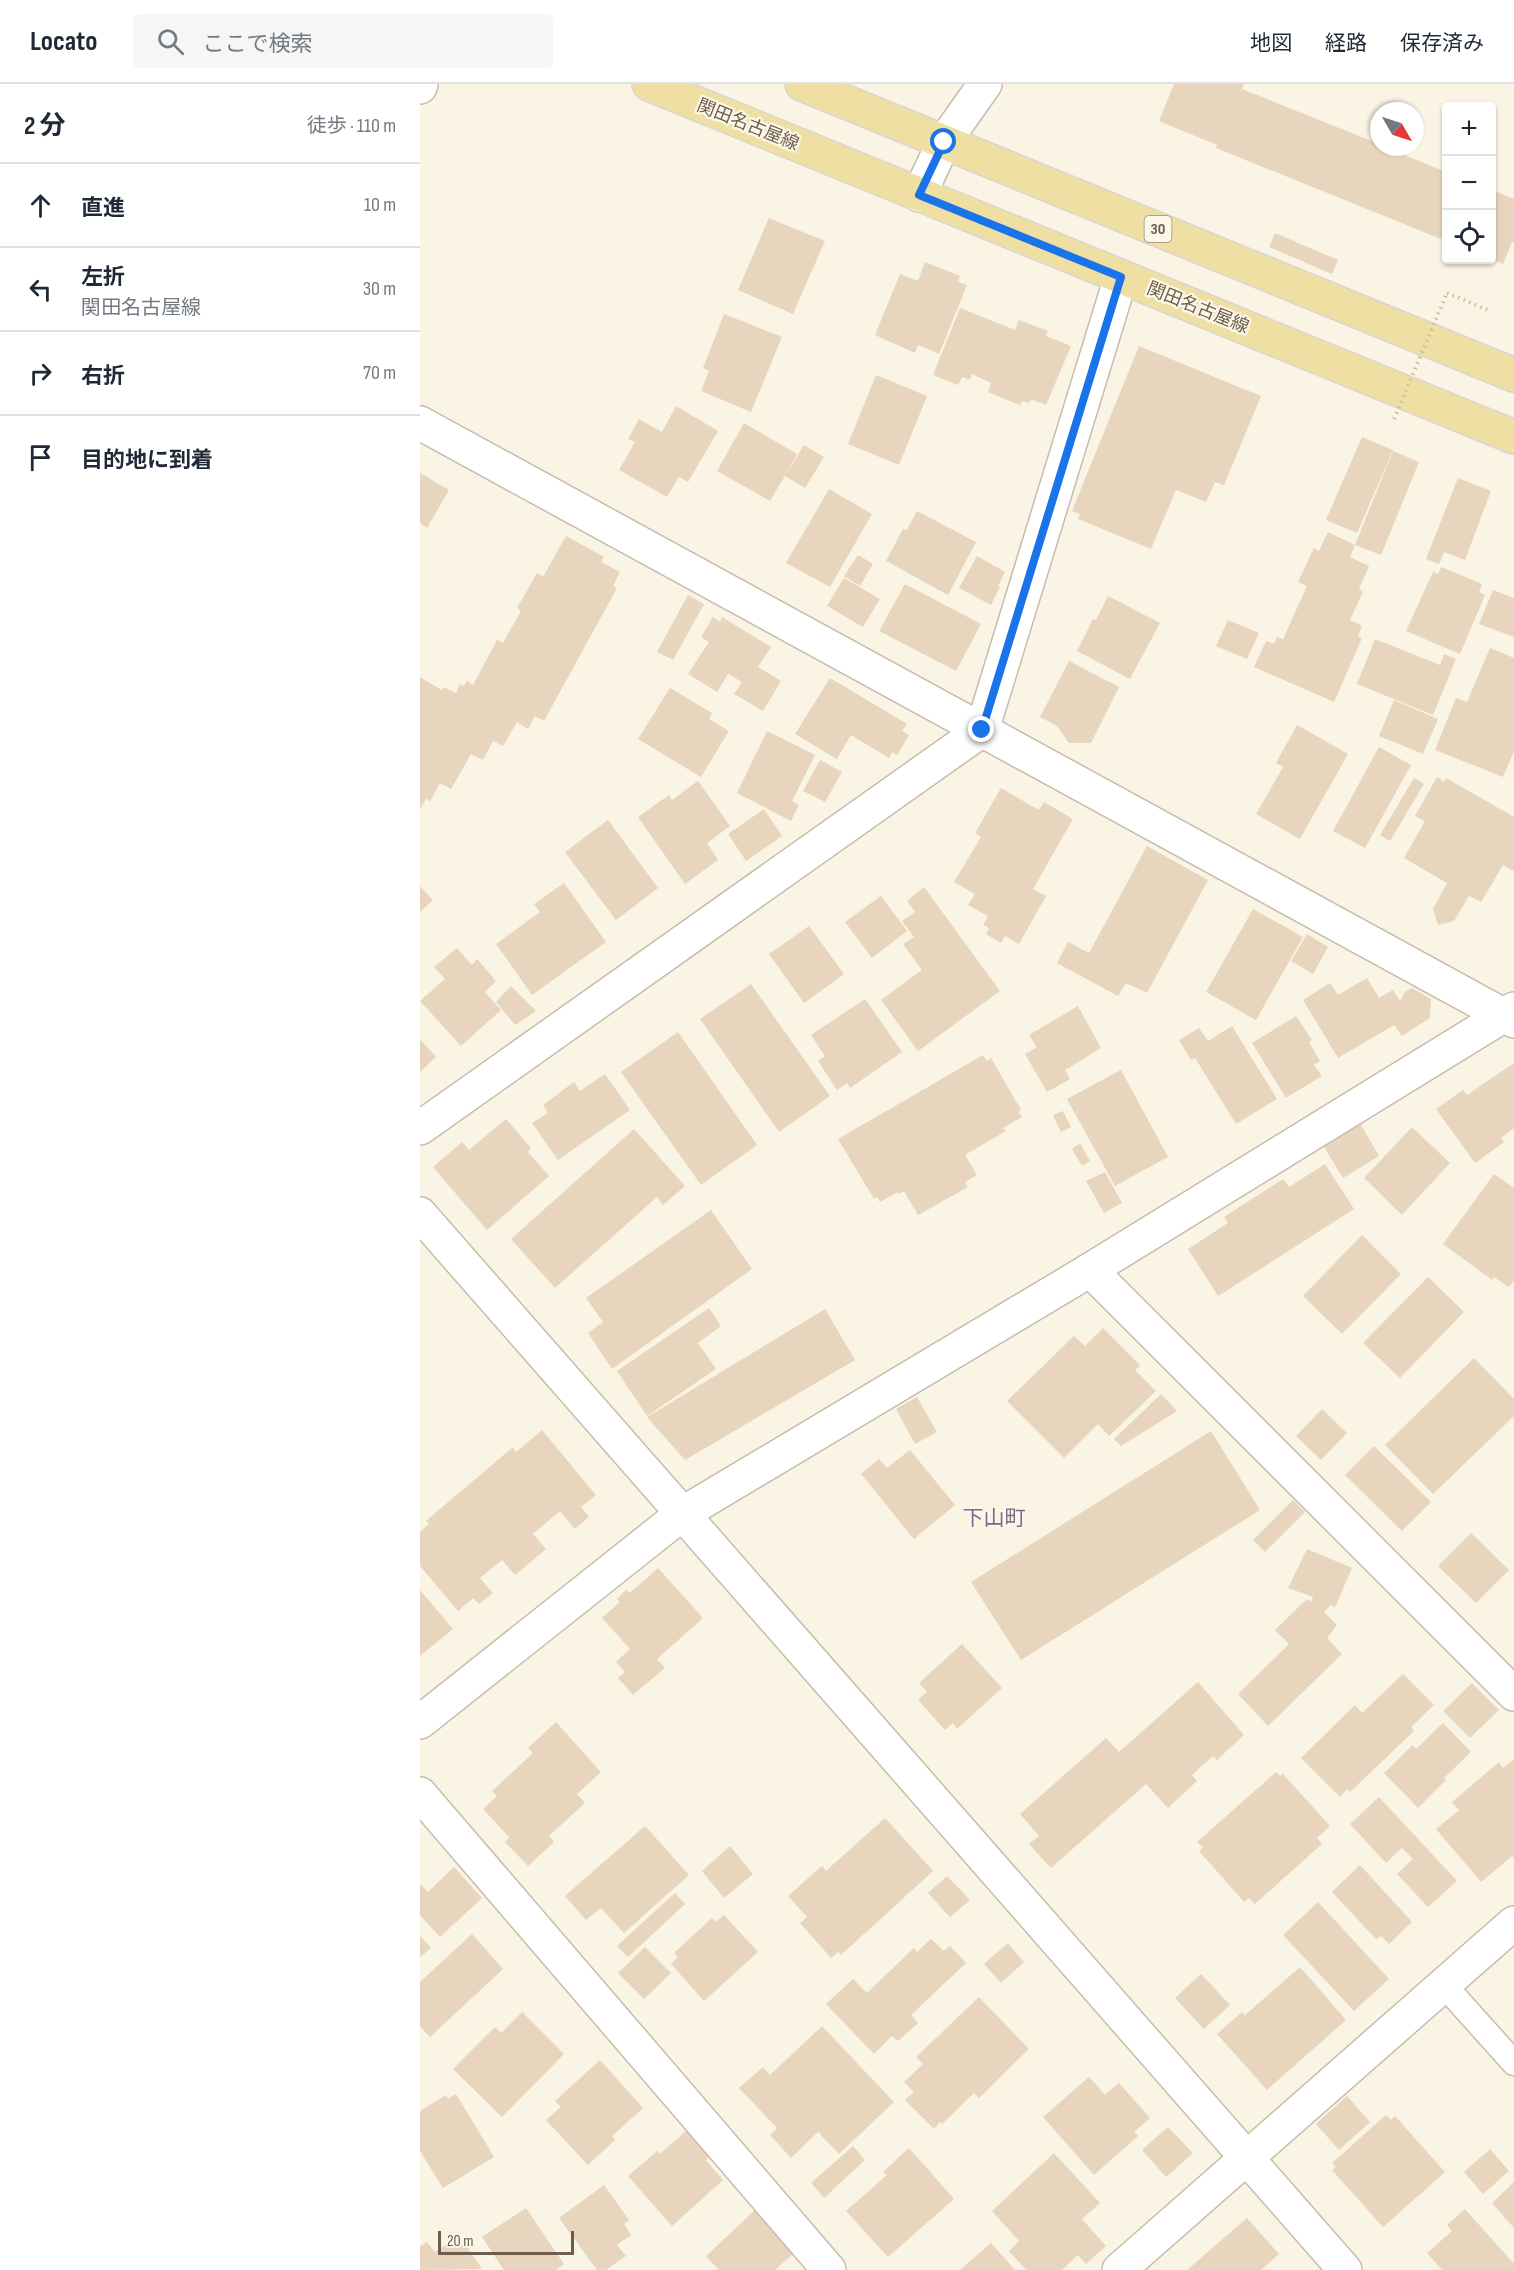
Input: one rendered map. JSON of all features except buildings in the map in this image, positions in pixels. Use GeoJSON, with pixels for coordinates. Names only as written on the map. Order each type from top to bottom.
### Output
{"type":"FeatureCollection","features":[{"type":"Feature","properties":{"kind":"main road","name":"関田名古屋線"},"geometry":{"type":"LineString","coordinates":[[649,84],[1514,437]]}},
{"type":"Feature","properties":{"kind":"main road","name":"30"},"geometry":{"type":"LineString","coordinates":[[802,84],[1514,375]]}},
{"type":"Feature","properties":{"kind":"street"},"geometry":{"type":"LineString","coordinates":[[919,195],[944,142],[985,84]]}},
{"type":"Feature","properties":{"kind":"street"},"geometry":{"type":"LineString","coordinates":[[420,1128],[982,730],[1121,277]]}},
{"type":"Feature","properties":{"kind":"street"},"geometry":{"type":"LineString","coordinates":[[420,423],[1511,1015]]}},
{"type":"Feature","properties":{"kind":"street"},"geometry":{"type":"LineString","coordinates":[[420,1722],[682,1514],[1511,1015]]}},
{"type":"Feature","properties":{"kind":"street"},"geometry":{"type":"LineString","coordinates":[[420,1214],[1345,2270]]}},
{"type":"Feature","properties":{"kind":"street"},"geometry":{"type":"LineString","coordinates":[[1089,1270],[1514,1694]]}},
{"type":"Feature","properties":{"kind":"street"},"geometry":{"type":"LineString","coordinates":[[420,1794],[829,2270]]}},
{"type":"Feature","properties":{"kind":"street"},"geometry":{"type":"LineString","coordinates":[[1119,2270],[1514,1923]]}},
{"type":"Feature","properties":{"kind":"lane"},"geometry":{"type":"LineString","coordinates":[[1444,1985],[1514,2062]]}},
{"type":"Feature","properties":{"kind":"path"},"geometry":{"type":"LineString","coordinates":[[1394,419],[1447,293],[1488,310]]}},
{"type":"Feature","properties":{"kind":"district","name":"下山町"},"geometry":{"type":"Point","coordinates":[994,1518]}},
{"type":"Feature","properties":{"kind":"route"},"geometry":{"type":"LineString","coordinates":[[944,142],[919,195],[1121,277],[982,730]]}}]}
